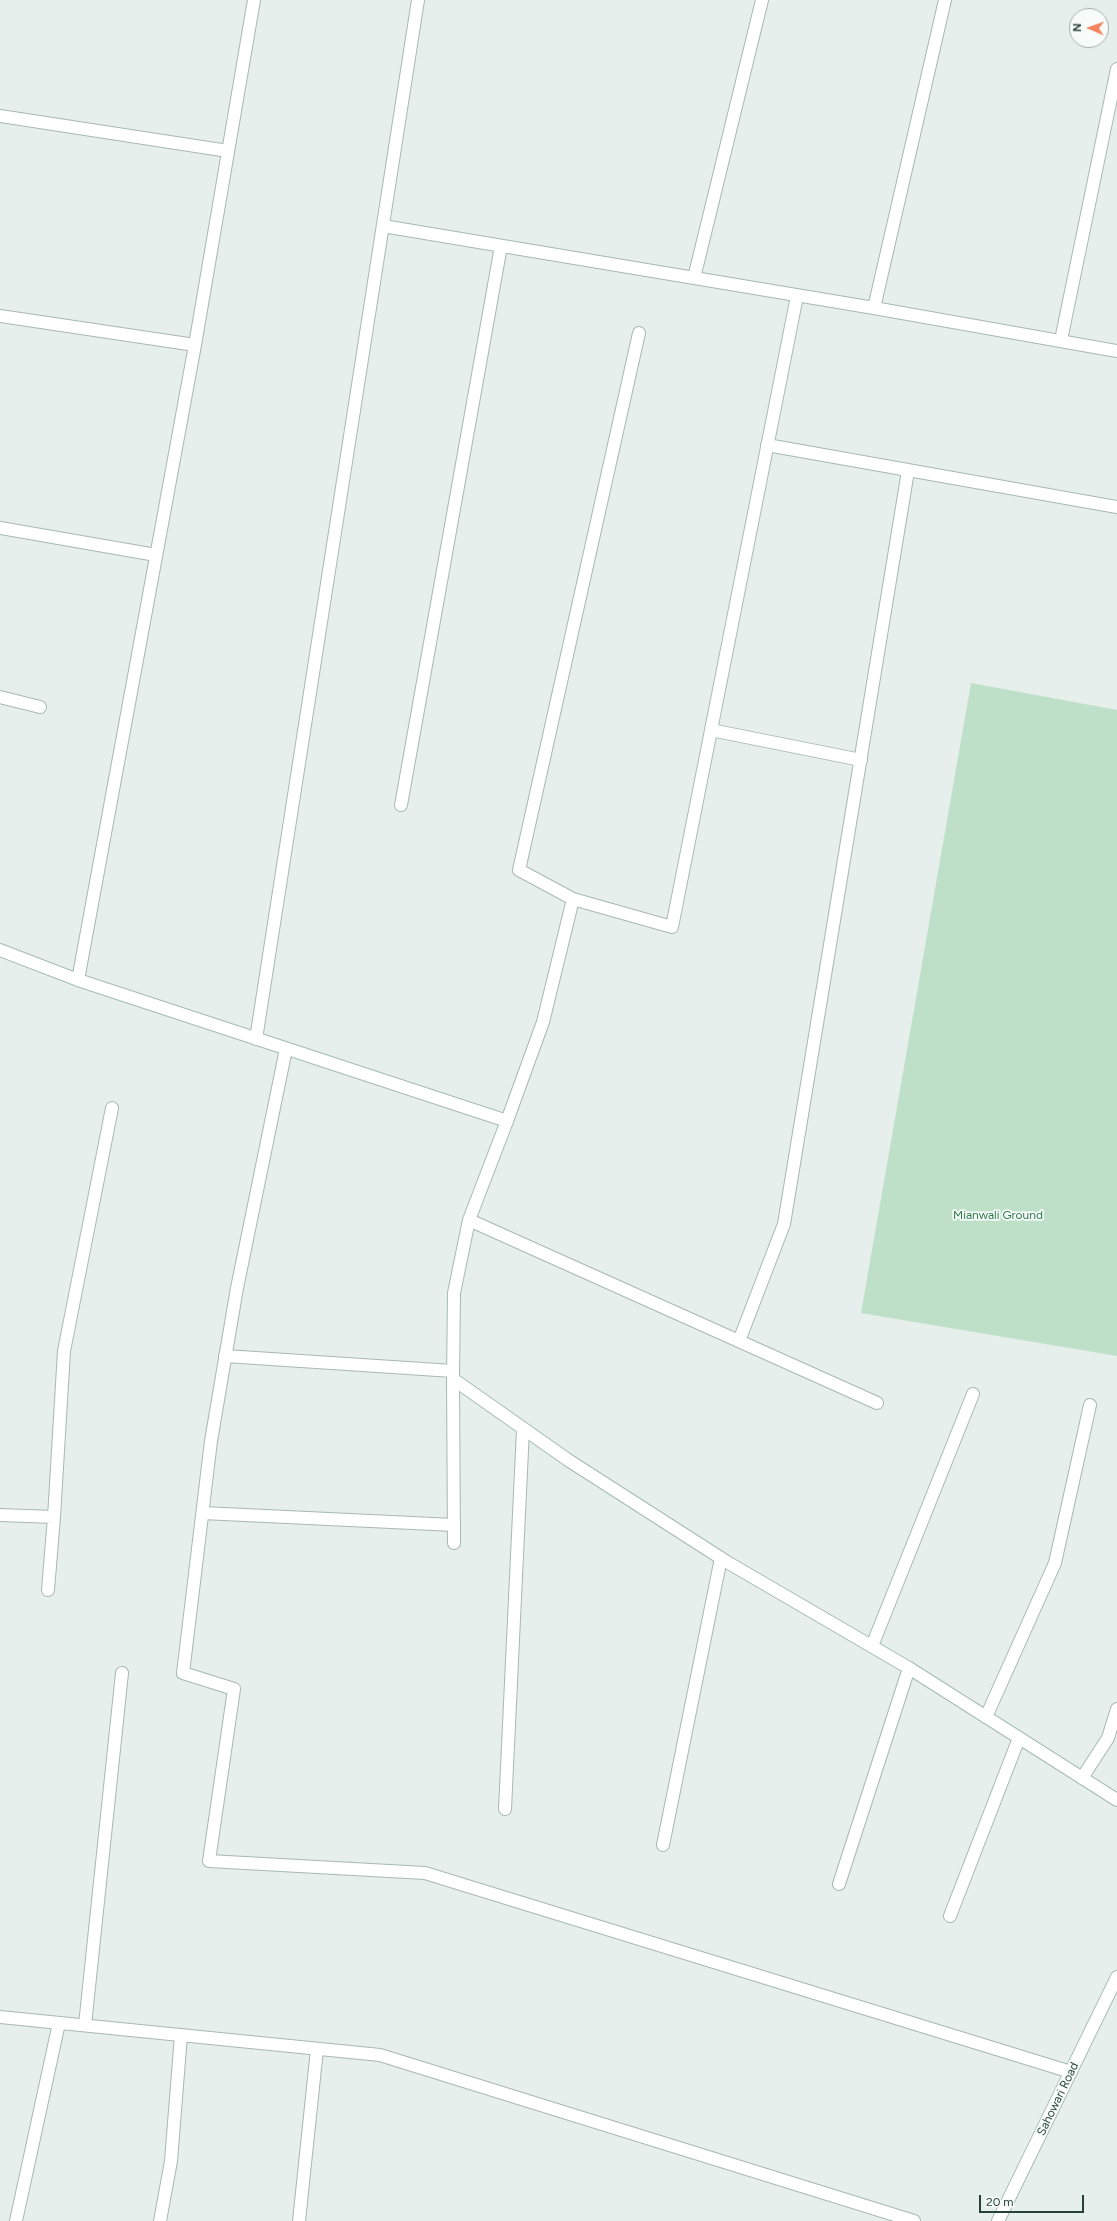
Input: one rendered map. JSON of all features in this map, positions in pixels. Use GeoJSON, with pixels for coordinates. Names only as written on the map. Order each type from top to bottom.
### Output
{"type":"FeatureCollection","features":[{"type":"Feature","properties":{"kind":"street"},"geometry":{"type":"LineString","coordinates":[[78,980],[195,345],[254,0]]}},
{"type":"Feature","properties":{"kind":"street"},"geometry":{"type":"LineString","coordinates":[[256,1039],[418,0]]}},
{"type":"Feature","properties":{"kind":"street"},"geometry":{"type":"LineString","coordinates":[[694,278],[762,0]]}},
{"type":"Feature","properties":{"kind":"street"},"geometry":{"type":"LineString","coordinates":[[874,308],[945,0]]}},
{"type":"Feature","properties":{"kind":"street"},"geometry":{"type":"LineString","coordinates":[[1061,340],[1117,70]]}},
{"type":"Feature","properties":{"kind":"street"},"geometry":{"type":"LineString","coordinates":[[0,116],[228,151]]}},
{"type":"Feature","properties":{"kind":"street"},"geometry":{"type":"LineString","coordinates":[[383,226],[1117,350]]}},
{"type":"Feature","properties":{"kind":"street"},"geometry":{"type":"LineString","coordinates":[[401,805],[501,246]]}},
{"type":"Feature","properties":{"kind":"street"},"geometry":{"type":"LineString","coordinates":[[639,333],[520,870],[572,899],[672,927],[797,296]]}},
{"type":"Feature","properties":{"kind":"street"},"geometry":{"type":"LineString","coordinates":[[0,316],[195,345]]}},
{"type":"Feature","properties":{"kind":"street"},"geometry":{"type":"LineString","coordinates":[[767,445],[1117,508]]}},
{"type":"Feature","properties":{"kind":"street"},"geometry":{"type":"LineString","coordinates":[[739,1341],[784,1224],[908,471]]}},
{"type":"Feature","properties":{"kind":"street"},"geometry":{"type":"LineString","coordinates":[[0,528],[156,555]]}},
{"type":"Feature","properties":{"kind":"street"},"geometry":{"type":"LineString","coordinates":[[0,698],[40,707]]}},
{"type":"Feature","properties":{"kind":"street"},"geometry":{"type":"LineString","coordinates":[[711,730],[861,760]]}},
{"type":"Feature","properties":{"kind":"street"},"geometry":{"type":"LineString","coordinates":[[454,1543],[454,1293],[470,1220],[543,1022],[572,899]]}},
{"type":"Feature","properties":{"kind":"street"},"geometry":{"type":"LineString","coordinates":[[0,950],[78,980],[507,1121]]}},
{"type":"Feature","properties":{"kind":"street"},"geometry":{"type":"LineString","coordinates":[[286,1049],[237,1288],[211,1440],[183,1673],[234,1689],[209,1861],[424,1873],[1071,2072]]}},
{"type":"Feature","properties":{"kind":"street"},"geometry":{"type":"LineString","coordinates":[[48,1590],[64,1351],[112,1108]]}},
{"type":"Feature","properties":{"kind":"street"},"geometry":{"type":"LineString","coordinates":[[470,1220],[877,1403]]}},
{"type":"Feature","properties":{"kind":"street"},"geometry":{"type":"LineString","coordinates":[[225,1356],[453,1375],[568,1460],[721,1558],[909,1668],[1117,1800]]}},
{"type":"Feature","properties":{"kind":"street"},"geometry":{"type":"LineString","coordinates":[[872,1646],[973,1394]]}},
{"type":"Feature","properties":{"kind":"street"},"geometry":{"type":"LineString","coordinates":[[986,1717],[1055,1563],[1090,1405]]}},
{"type":"Feature","properties":{"kind":"street"},"geometry":{"type":"LineString","coordinates":[[505,1809],[523,1428]]}},
{"type":"Feature","properties":{"kind":"street"},"geometry":{"type":"LineString","coordinates":[[203,1513],[454,1525]]}},
{"type":"Feature","properties":{"kind":"street"},"geometry":{"type":"LineString","coordinates":[[0,1515],[54,1517]]}},
{"type":"Feature","properties":{"kind":"street"},"geometry":{"type":"LineString","coordinates":[[663,1845],[721,1558]]}},
{"type":"Feature","properties":{"kind":"street"},"geometry":{"type":"LineString","coordinates":[[839,1884],[909,1668]]}},
{"type":"Feature","properties":{"kind":"street"},"geometry":{"type":"LineString","coordinates":[[86,2025],[122,1673]]}},
{"type":"Feature","properties":{"kind":"street"},"geometry":{"type":"LineString","coordinates":[[1082,1778],[1108,1738],[1117,1709]]}},
{"type":"Feature","properties":{"kind":"street"},"geometry":{"type":"LineString","coordinates":[[950,1916],[1019,1738]]}},
{"type":"Feature","properties":{"kind":"street","name":"Sahowari Road"},"geometry":{"type":"LineString","coordinates":[[998,2221],[1117,1977]]}},
{"type":"Feature","properties":{"kind":"street"},"geometry":{"type":"LineString","coordinates":[[0,2017],[380,2055],[914,2221]]}},
{"type":"Feature","properties":{"kind":"street"},"geometry":{"type":"LineString","coordinates":[[16,2221],[59,2023]]}},
{"type":"Feature","properties":{"kind":"street"},"geometry":{"type":"LineString","coordinates":[[160,2221],[171,2161],[181,2035]]}},
{"type":"Feature","properties":{"kind":"street"},"geometry":{"type":"LineString","coordinates":[[299,2221],[317,2049]]}},
{"type":"Feature","properties":{"kind":"green space","name":"Mianwali Ground"},"geometry":{"type":"Polygon","coordinates":[[[971,683],[1117,710],[1117,1356],[861,1313],[971,683]]]}}]}
